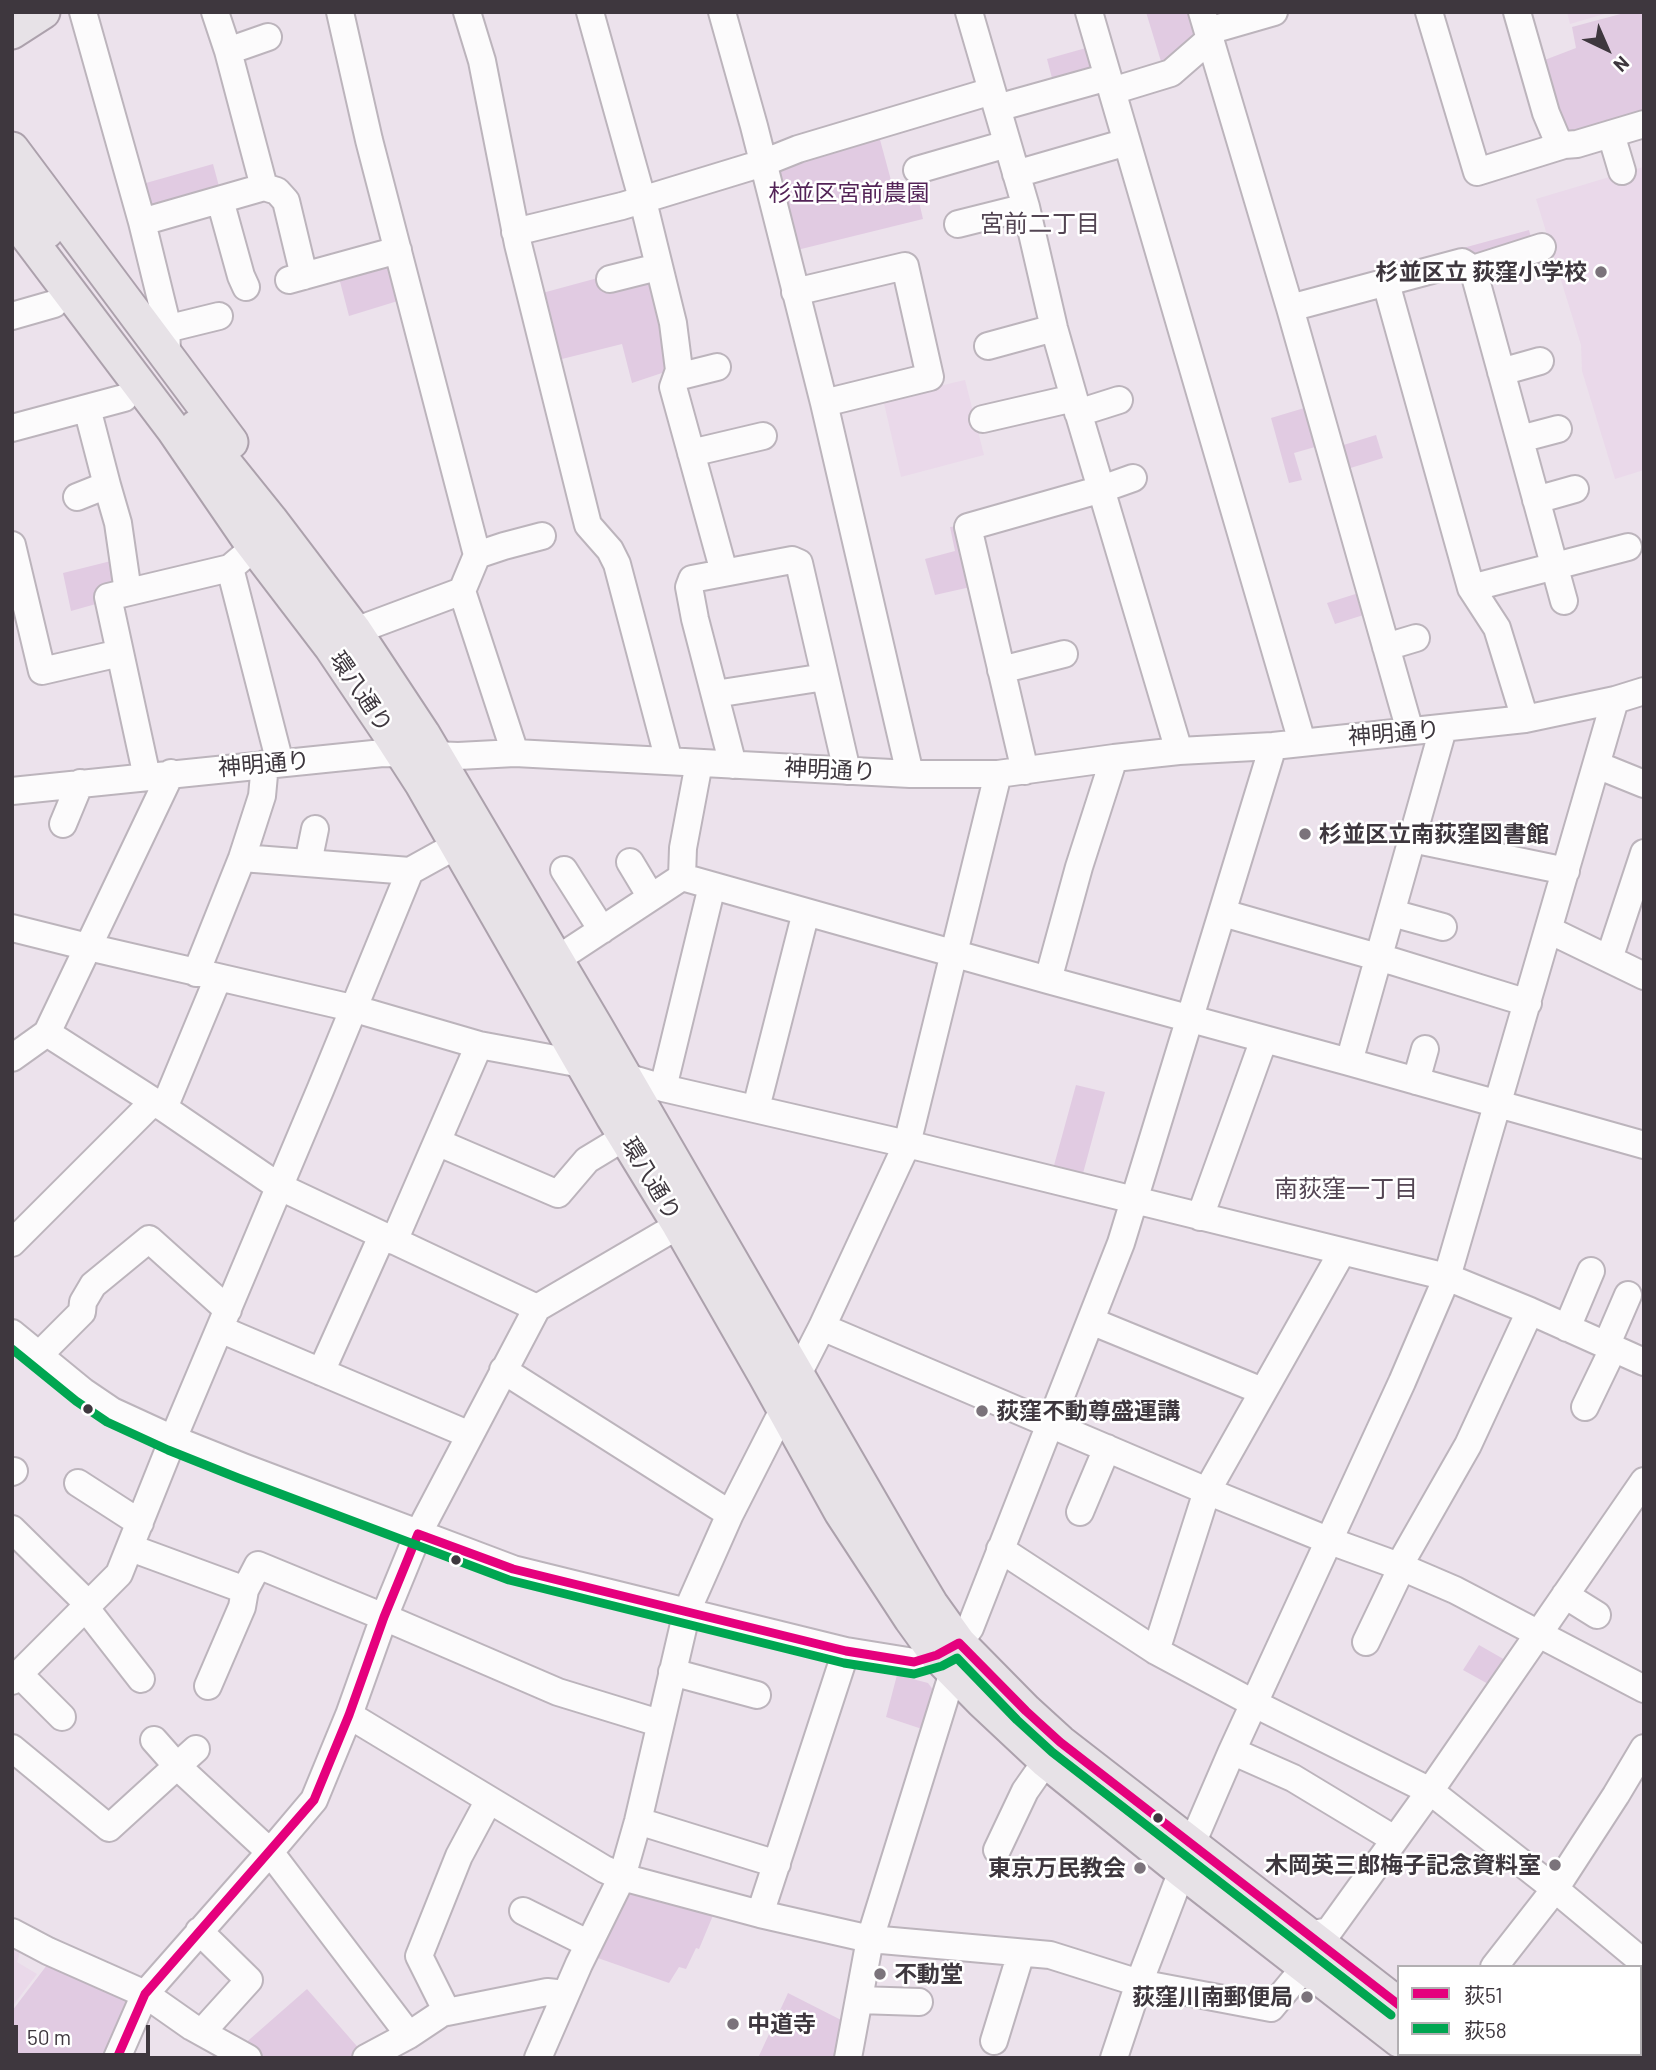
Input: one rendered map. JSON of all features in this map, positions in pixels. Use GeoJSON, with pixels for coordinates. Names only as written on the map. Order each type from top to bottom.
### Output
{"type":"FeatureCollection","features":[{"type":"Feature","properties":{"kind":"main road"},"geometry":{"type":"LineString","coordinates":[[12,32],[43,12]]}},
{"type":"Feature","properties":{"kind":"main road"},"geometry":{"type":"LineString","coordinates":[[12,149],[166,341],[246,463],[257,534],[217,522],[124,398],[72,296],[12,249]]}},
{"type":"Feature","properties":{"kind":"main road","name":"環八通り"},"geometry":{"type":"LineString","coordinates":[[12,185],[72,296]]}},
{"type":"Feature","properties":{"kind":"main road","name":"環八通り"},"geometry":{"type":"LineString","coordinates":[[12,216],[173,429],[257,534],[402,754],[679,1225],[841,1512],[911,1619],[1046,1761],[1187,1858],[1306,1951],[1397,2038]]}},
{"type":"Feature","properties":{"kind":"main road","name":"環八通り"},"geometry":{"type":"LineString","coordinates":[[257,534],[355,631],[435,754],[932,1604],[950,1657],[1026,1712],[1187,1858]]}},
{"type":"Feature","properties":{"kind":"main road","name":"環八通り"},"geometry":{"type":"LineString","coordinates":[[1306,1951],[1397,2004]]}},
{"type":"Feature","properties":{"kind":"street"},"geometry":{"type":"LineString","coordinates":[[83,12],[142,222],[166,341],[219,316]]}},
{"type":"Feature","properties":{"kind":"street"},"geometry":{"type":"LineString","coordinates":[[215,12],[264,187]]}},
{"type":"Feature","properties":{"kind":"street"},"geometry":{"type":"LineString","coordinates":[[340,12],[369,140],[477,555],[462,591],[515,753]]}},
{"type":"Feature","properties":{"kind":"street"},"geometry":{"type":"LineString","coordinates":[[467,12],[482,61],[515,232],[588,524],[610,550],[617,564],[669,761]]}},
{"type":"Feature","properties":{"kind":"street"},"geometry":{"type":"LineString","coordinates":[[590,12],[673,323],[679,370],[673,387],[724,572]]}},
{"type":"Feature","properties":{"kind":"street"},"geometry":{"type":"LineString","coordinates":[[722,12],[824,403],[911,774]]}},
{"type":"Feature","properties":{"kind":"street"},"geometry":{"type":"LineString","coordinates":[[969,12],[1026,207],[1054,328],[1179,751]]}},
{"type":"Feature","properties":{"kind":"street"},"geometry":{"type":"LineString","coordinates":[[1089,12],[1302,742]]}},
{"type":"Feature","properties":{"kind":"street"},"geometry":{"type":"LineString","coordinates":[[515,232],[642,200],[763,163],[797,149],[994,99],[1171,73],[1207,27],[1274,12]]}},
{"type":"Feature","properties":{"kind":"street"},"geometry":{"type":"LineString","coordinates":[[1429,12],[1477,172],[1644,124]]}},
{"type":"Feature","properties":{"kind":"street"},"geometry":{"type":"LineString","coordinates":[[1517,12],[1546,113],[1557,139],[1564,145]]}},
{"type":"Feature","properties":{"kind":"street"},"geometry":{"type":"LineString","coordinates":[[1207,27],[1410,731]]}},
{"type":"Feature","properties":{"kind":"street"},"geometry":{"type":"LineString","coordinates":[[228,51],[268,37]]}},
{"type":"Feature","properties":{"kind":"street"},"geometry":{"type":"LineString","coordinates":[[1611,134],[1622,171]]}},
{"type":"Feature","properties":{"kind":"street"},"geometry":{"type":"LineString","coordinates":[[1016,174],[1127,142]]}},
{"type":"Feature","properties":{"kind":"street"},"geometry":{"type":"LineString","coordinates":[[917,170],[1007,144]]}},
{"type":"Feature","properties":{"kind":"street"},"geometry":{"type":"LineString","coordinates":[[142,222],[264,187],[277,191],[286,201],[296,278],[398,250]]}},
{"type":"Feature","properties":{"kind":"street"},"geometry":{"type":"LineString","coordinates":[[220,200],[246,287]]}},
{"type":"Feature","properties":{"kind":"street"},"geometry":{"type":"LineString","coordinates":[[958,224],[1026,207]]}},
{"type":"Feature","properties":{"kind":"street"},"geometry":{"type":"LineString","coordinates":[[1473,269],[1542,247]]}},
{"type":"Feature","properties":{"kind":"street"},"geometry":{"type":"LineString","coordinates":[[1290,308],[1462,262],[1473,269],[1564,601]]}},
{"type":"Feature","properties":{"kind":"street"},"geometry":{"type":"LineString","coordinates":[[795,292],[905,265],[930,377],[824,403]]}},
{"type":"Feature","properties":{"kind":"street"},"geometry":{"type":"LineString","coordinates":[[610,279],[658,267]]}},
{"type":"Feature","properties":{"kind":"street"},"geometry":{"type":"LineString","coordinates":[[1386,283],[1471,588],[1497,628],[1525,719]]}},
{"type":"Feature","properties":{"kind":"street"},"geometry":{"type":"LineString","coordinates":[[12,316],[72,296]]}},
{"type":"Feature","properties":{"kind":"street"},"geometry":{"type":"LineString","coordinates":[[988,346],[1054,328]]}},
{"type":"Feature","properties":{"kind":"street"},"geometry":{"type":"LineString","coordinates":[[1501,373],[1540,361]]}},
{"type":"Feature","properties":{"kind":"street"},"geometry":{"type":"LineString","coordinates":[[677,377],[717,367]]}},
{"type":"Feature","properties":{"kind":"street"},"geometry":{"type":"LineString","coordinates":[[12,428],[124,398]]}},
{"type":"Feature","properties":{"kind":"street"},"geometry":{"type":"LineString","coordinates":[[983,419],[1119,400]]}},
{"type":"Feature","properties":{"kind":"street"},"geometry":{"type":"LineString","coordinates":[[87,408],[118,523],[128,592]]}},
{"type":"Feature","properties":{"kind":"street"},"geometry":{"type":"LineString","coordinates":[[1520,439],[1558,429]]}},
{"type":"Feature","properties":{"kind":"street"},"geometry":{"type":"LineString","coordinates":[[691,453],[762,436]]}},
{"type":"Feature","properties":{"kind":"street"},"geometry":{"type":"LineString","coordinates":[[1025,771],[968,527],[1133,478]]}},
{"type":"Feature","properties":{"kind":"street"},"geometry":{"type":"LineString","coordinates":[[77,497],[107,485]]}},
{"type":"Feature","properties":{"kind":"street"},"geometry":{"type":"LineString","coordinates":[[1536,500],[1575,489]]}},
{"type":"Feature","properties":{"kind":"street"},"geometry":{"type":"LineString","coordinates":[[12,1058],[47,1033],[88,947],[159,775],[120,653],[108,597],[230,568],[257,534]]}},
{"type":"Feature","properties":{"kind":"street"},"geometry":{"type":"LineString","coordinates":[[477,555],[542,536]]}},
{"type":"Feature","properties":{"kind":"street"},"geometry":{"type":"LineString","coordinates":[[12,545],[42,671],[120,653]]}},
{"type":"Feature","properties":{"kind":"street"},"geometry":{"type":"LineString","coordinates":[[1471,588],[1628,547]]}},
{"type":"Feature","properties":{"kind":"street"},"geometry":{"type":"LineString","coordinates":[[733,765],[689,587],[692,579],[792,560],[799,563],[847,771]]}},
{"type":"Feature","properties":{"kind":"street"},"geometry":{"type":"LineString","coordinates":[[12,1243],[158,1105],[207,976],[273,764],[230,568]]}},
{"type":"Feature","properties":{"kind":"street"},"geometry":{"type":"LineString","coordinates":[[355,631],[462,591]]}},
{"type":"Feature","properties":{"kind":"street"},"geometry":{"type":"LineString","coordinates":[[1386,647],[1416,638]]}},
{"type":"Feature","properties":{"kind":"street"},"geometry":{"type":"LineString","coordinates":[[1001,670],[1064,654]]}},
{"type":"Feature","properties":{"kind":"street"},"geometry":{"type":"LineString","coordinates":[[715,694],[825,677]]}},
{"type":"Feature","properties":{"kind":"street","name":"神明通り"},"geometry":{"type":"LineString","coordinates":[[12,791],[383,753],[458,756],[515,753],[911,774],[998,775],[1179,751],[1273,746],[1525,719],[1615,700],[1644,691]]}},
{"type":"Feature","properties":{"kind":"street"},"geometry":{"type":"LineString","coordinates":[[1114,2058],[1139,1983],[1187,1858],[1232,1751],[1330,1541],[1447,1277],[1615,700]]}},
{"type":"Feature","properties":{"kind":"street"},"geometry":{"type":"LineString","coordinates":[[1349,1062],[1443,729]]}},
{"type":"Feature","properties":{"kind":"street"},"geometry":{"type":"LineString","coordinates":[[848,2058],[870,1939],[950,1657],[970,1628],[1121,1243],[1273,746]]}},
{"type":"Feature","properties":{"kind":"street"},"geometry":{"type":"LineString","coordinates":[[1048,980],[1079,867],[1114,758]]}},
{"type":"Feature","properties":{"kind":"street"},"geometry":{"type":"LineString","coordinates":[[682,877],[683,848],[699,763]]}},
{"type":"Feature","properties":{"kind":"street"},"geometry":{"type":"LineString","coordinates":[[1597,765],[1644,784]]}},
{"type":"Feature","properties":{"kind":"street"},"geometry":{"type":"LineString","coordinates":[[797,1376],[907,1144],[998,775]]}},
{"type":"Feature","properties":{"kind":"street"},"geometry":{"type":"LineString","coordinates":[[63,824],[80,783]]}},
{"type":"Feature","properties":{"kind":"street"},"geometry":{"type":"LineString","coordinates":[[308,863],[315,829]]}},
{"type":"Feature","properties":{"kind":"street"},"geometry":{"type":"LineString","coordinates":[[1412,839],[1566,871]]}},
{"type":"Feature","properties":{"kind":"street"},"geometry":{"type":"LineString","coordinates":[[242,858],[410,872],[457,845]]}},
{"type":"Feature","properties":{"kind":"street"},"geometry":{"type":"LineString","coordinates":[[1609,959],[1644,853]]}},
{"type":"Feature","properties":{"kind":"street"},"geometry":{"type":"LineString","coordinates":[[630,862],[651,897]]}},
{"type":"Feature","properties":{"kind":"street"},"geometry":{"type":"LineString","coordinates":[[564,870],[602,930]]}},
{"type":"Feature","properties":{"kind":"street"},"geometry":{"type":"LineString","coordinates":[[62,1717],[16,1678],[119,1574],[173,1438],[410,872]]}},
{"type":"Feature","properties":{"kind":"street"},"geometry":{"type":"LineString","coordinates":[[556,960],[682,877],[1643,1144]]}},
{"type":"Feature","properties":{"kind":"street"},"geometry":{"type":"LineString","coordinates":[[663,1088],[712,886]]}},
{"type":"Feature","properties":{"kind":"street"},"geometry":{"type":"LineString","coordinates":[[756,1108],[806,912]]}},
{"type":"Feature","properties":{"kind":"street"},"geometry":{"type":"LineString","coordinates":[[1392,913],[1443,927]]}},
{"type":"Feature","properties":{"kind":"street"},"geometry":{"type":"LineString","coordinates":[[1223,914],[1528,1003]]}},
{"type":"Feature","properties":{"kind":"street"},"geometry":{"type":"LineString","coordinates":[[12,928],[352,1008],[479,1045],[582,1063],[663,1088],[907,1144],[1447,1277],[1644,1362]]}},
{"type":"Feature","properties":{"kind":"street"},"geometry":{"type":"LineString","coordinates":[[1549,930],[1644,976]]}},
{"type":"Feature","properties":{"kind":"street"},"geometry":{"type":"LineString","coordinates":[[47,1033],[278,1186],[537,1308]]}},
{"type":"Feature","properties":{"kind":"street"},"geometry":{"type":"LineString","coordinates":[[1200,1217],[1264,1039]]}},
{"type":"Feature","properties":{"kind":"street"},"geometry":{"type":"LineString","coordinates":[[321,1372],[437,1142],[479,1045]]}},
{"type":"Feature","properties":{"kind":"street"},"geometry":{"type":"LineString","coordinates":[[1416,1081],[1426,1049]]}},
{"type":"Feature","properties":{"kind":"street"},"geometry":{"type":"LineString","coordinates":[[437,1142],[558,1194],[587,1160],[625,1137]]}},
{"type":"Feature","properties":{"kind":"street"},"geometry":{"type":"LineString","coordinates":[[117,2058],[145,1994],[314,1800],[418,1534],[537,1308],[679,1225]]}},
{"type":"Feature","properties":{"kind":"street"},"geometry":{"type":"LineString","coordinates":[[470,1435],[321,1372],[224,1319],[149,1239],[93,1285],[83,1302],[82,1312],[22,1346],[112,1411],[173,1438],[513,1569],[846,1651],[914,1662],[950,1657]]}},
{"type":"Feature","properties":{"kind":"street"},"geometry":{"type":"LineString","coordinates":[[1156,1651],[1207,1491],[1342,1252]]}},
{"type":"Feature","properties":{"kind":"street"},"geometry":{"type":"LineString","coordinates":[[1567,1328],[1591,1271]]}},
{"type":"Feature","properties":{"kind":"street"},"geometry":{"type":"LineString","coordinates":[[1585,1407],[1610,1348],[1628,1295]]}},
{"type":"Feature","properties":{"kind":"street"},"geometry":{"type":"LineString","coordinates":[[1366,1642],[1400,1566],[1468,1445],[1531,1311]]}},
{"type":"Feature","properties":{"kind":"street"},"geometry":{"type":"LineString","coordinates":[[1091,1321],[1262,1391]]}},
{"type":"Feature","properties":{"kind":"street"},"geometry":{"type":"LineString","coordinates":[[822,1327],[1207,1491],[1455,1590],[1644,1689]]}},
{"type":"Feature","properties":{"kind":"street"},"geometry":{"type":"LineString","coordinates":[[503,1370],[730,1514]]}},
{"type":"Feature","properties":{"kind":"street"},"geometry":{"type":"LineString","coordinates":[[542,2056],[566,1994],[622,1877],[638,1821],[687,1611],[730,1514],[783,1410]]}},
{"type":"Feature","properties":{"kind":"street"},"geometry":{"type":"LineString","coordinates":[[1080,1512],[1107,1448]]}},
{"type":"Feature","properties":{"kind":"street"},"geometry":{"type":"LineString","coordinates":[[349,1715],[604,1869],[622,1877],[760,1914],[870,1939],[1051,1955],[1139,1983],[1271,2008],[1306,1951],[1329,1931],[1430,1791],[1644,1481]]}},
{"type":"Feature","properties":{"kind":"street"},"geometry":{"type":"LineString","coordinates":[[78,1483],[140,1523]]}},
{"type":"Feature","properties":{"kind":"street"},"geometry":{"type":"LineString","coordinates":[[12,1528],[82,1598],[141,1679]]}},
{"type":"Feature","properties":{"kind":"street"},"geometry":{"type":"LineString","coordinates":[[131,1548],[246,1590]]}},
{"type":"Feature","properties":{"kind":"street"},"geometry":{"type":"LineString","coordinates":[[1000,1549],[1156,1651],[1255,1704],[1430,1791],[1644,1963]]}},
{"type":"Feature","properties":{"kind":"street"},"geometry":{"type":"LineString","coordinates":[[208,1686],[258,1565],[384,1616],[558,1692],[660,1723]]}},
{"type":"Feature","properties":{"kind":"street"},"geometry":{"type":"LineString","coordinates":[[1565,1595],[1597,1615]]}},
{"type":"Feature","properties":{"kind":"street"},"geometry":{"type":"LineString","coordinates":[[760,1914],[846,1651]]}},
{"type":"Feature","properties":{"kind":"street"},"geometry":{"type":"LineString","coordinates":[[672,1672],[757,1695]]}},
{"type":"Feature","properties":{"kind":"street"},"geometry":{"type":"LineString","coordinates":[[154,1741],[187,1757],[270,1852],[409,2035]]}},
{"type":"Feature","properties":{"kind":"street"},"geometry":{"type":"LineString","coordinates":[[12,1748],[108,1828],[187,1757]]}},
{"type":"Feature","properties":{"kind":"street"},"geometry":{"type":"LineString","coordinates":[[1496,1965],[1555,1889],[1644,1748]]}},
{"type":"Feature","properties":{"kind":"street"},"geometry":{"type":"LineString","coordinates":[[1232,1751],[1293,1778],[1394,1839]]}},
{"type":"Feature","properties":{"kind":"street"},"geometry":{"type":"LineString","coordinates":[[997,1850],[1025,1791],[1046,1761]]}},
{"type":"Feature","properties":{"kind":"street"},"geometry":{"type":"LineString","coordinates":[[447,2012],[419,1956],[459,1856],[489,1800]]}},
{"type":"Feature","properties":{"kind":"street"},"geometry":{"type":"LineString","coordinates":[[638,1821],[777,1864]]}},
{"type":"Feature","properties":{"kind":"street"},"geometry":{"type":"LineString","coordinates":[[523,1911],[589,1944]]}},
{"type":"Feature","properties":{"kind":"street"},"geometry":{"type":"LineString","coordinates":[[12,1931],[48,1951],[145,1994],[235,2055]]}},
{"type":"Feature","properties":{"kind":"street"},"geometry":{"type":"LineString","coordinates":[[199,1931],[249,1980],[202,2032]]}},
{"type":"Feature","properties":{"kind":"street"},"geometry":{"type":"LineString","coordinates":[[994,2041],[1021,1953]]}},
{"type":"Feature","properties":{"kind":"street"},"geometry":{"type":"LineString","coordinates":[[366,2058],[409,2035],[442,2013],[547,1992],[566,1994]]}},
{"type":"Feature","properties":{"kind":"street"},"geometry":{"type":"LineString","coordinates":[[859,2000],[919,2002]]}},
{"type":"Feature","properties":{"kind":"shaded area"},"geometry":{"type":"Polygon","coordinates":[[[1567,12],[1611,12],[1570,24],[1567,12]]]}},
{"type":"Feature","properties":{"kind":"shaded area","name":"杉並区立 荻窪小学校"},"geometry":{"type":"Polygon","coordinates":[[[1643,167],[1644,470],[1615,479],[1582,371],[1581,345],[1536,199],[1643,167]]]}},
{"type":"Feature","properties":{"kind":"shaded area"},"geometry":{"type":"Polygon","coordinates":[[[965,380],[984,455],[901,477],[883,399],[965,380]]]}},
{"type":"Feature","properties":{"kind":"shaded area"},"geometry":{"type":"Polygon","coordinates":[[[12,1943],[21,1949],[17,1962],[37,1974],[12,2007],[12,1943]]]}},
{"type":"Feature","properties":{"kind":"green space"},"geometry":{"type":"Polygon","coordinates":[[[1146,12],[1196,12],[1202,35],[1163,68],[1146,12]]]}},
{"type":"Feature","properties":{"kind":"green space"},"geometry":{"type":"Polygon","coordinates":[[[1628,12],[1644,12],[1644,112],[1574,133],[1564,132],[1542,61],[1576,48],[1572,27],[1628,12]]]}},
{"type":"Feature","properties":{"kind":"green space"},"geometry":{"type":"Polygon","coordinates":[[[1093,46],[1099,69],[1053,82],[1047,59],[1093,46]]]}},
{"type":"Feature","properties":{"kind":"green space","name":"杉並区宮前農園"},"geometry":{"type":"Polygon","coordinates":[[[879,136],[892,184],[914,180],[923,219],[793,251],[775,171],[879,136]]]}},
{"type":"Feature","properties":{"kind":"green space"},"geometry":{"type":"Polygon","coordinates":[[[213,164],[220,190],[146,207],[139,185],[213,164]]]}},
{"type":"Feature","properties":{"kind":"green space"},"geometry":{"type":"Polygon","coordinates":[[[1529,230],[1531,237],[1465,256],[1463,248],[1529,230]]]}},
{"type":"Feature","properties":{"kind":"green space"},"geometry":{"type":"Polygon","coordinates":[[[385,262],[393,267],[401,300],[349,316],[338,274],[385,262]]]}},
{"type":"Feature","properties":{"kind":"green space"},"geometry":{"type":"Polygon","coordinates":[[[605,276],[652,276],[674,369],[632,383],[622,344],[554,361],[535,295],[605,276]]]}},
{"type":"Feature","properties":{"kind":"green space"},"geometry":{"type":"Polygon","coordinates":[[[1311,406],[1322,445],[1294,453],[1302,480],[1289,483],[1271,418],[1311,406]]]}},
{"type":"Feature","properties":{"kind":"green space"},"geometry":{"type":"Polygon","coordinates":[[[1376,435],[1383,458],[1344,470],[1337,447],[1376,435]]]}},
{"type":"Feature","properties":{"kind":"green space"},"geometry":{"type":"Polygon","coordinates":[[[961,526],[975,586],[935,595],[925,559],[955,551],[950,527],[961,526]]]}},
{"type":"Feature","properties":{"kind":"green space"},"geometry":{"type":"Polygon","coordinates":[[[111,561],[118,587],[103,602],[71,611],[63,573],[111,561]]]}},
{"type":"Feature","properties":{"kind":"green space"},"geometry":{"type":"Polygon","coordinates":[[[1365,591],[1373,612],[1335,624],[1327,603],[1365,591]]]}},
{"type":"Feature","properties":{"kind":"green space"},"geometry":{"type":"Polygon","coordinates":[[[1076,1085],[1105,1092],[1082,1177],[1053,1169],[1076,1085]]]}},
{"type":"Feature","properties":{"kind":"green space"},"geometry":{"type":"Polygon","coordinates":[[[1479,1645],[1507,1661],[1490,1685],[1463,1670],[1479,1645]]]}},
{"type":"Feature","properties":{"kind":"green space"},"geometry":{"type":"Polygon","coordinates":[[[897,1675],[928,1683],[934,1691],[922,1729],[886,1717],[897,1675]]]}},
{"type":"Feature","properties":{"kind":"green space"},"geometry":{"type":"Polygon","coordinates":[[[631,1891],[714,1913],[699,1949],[696,1948],[686,1969],[679,1967],[669,1983],[595,1957],[626,1893],[631,1891]]]}},
{"type":"Feature","properties":{"kind":"green space"},"geometry":{"type":"Polygon","coordinates":[[[47,1965],[130,1998],[105,2058],[12,2058],[12,2011],[47,1965]]]}},
{"type":"Feature","properties":{"kind":"green space"},"geometry":{"type":"Polygon","coordinates":[[[307,1989],[362,2052],[346,2058],[263,2058],[242,2046],[307,1989]]]}},
{"type":"Feature","properties":{"kind":"green space"},"geometry":{"type":"Polygon","coordinates":[[[788,1993],[847,2023],[841,2058],[758,2058],[788,1993]]]}},
{"type":"Feature","properties":{"kind":"transit line","name":"荻58"},"geometry":{"type":"LineString","coordinates":[[12,1349],[76,1401],[107,1422],[238,1478],[509,1580],[844,1663],[914,1674],[942,1666],[957,1658],[1052,1752],[1391,2015]]}},
{"type":"Feature","properties":{"kind":"transit line","name":"荻51"},"geometry":{"type":"LineString","coordinates":[[117,2058],[145,1994],[314,1800],[418,1534],[513,1569],[846,1651],[914,1662],[937,1655],[959,1643],[1060,1742],[1397,2003]]}},
{"type":"Feature","properties":{"kind":"place","name":"杉並区立 荻窪小学校"},"geometry":{"type":"Point","coordinates":[1601,272]}},
{"type":"Feature","properties":{"kind":"place","name":"杉並区立南荻窪図書館"},"geometry":{"type":"Point","coordinates":[1305,834]}},
{"type":"Feature","properties":{"kind":"place","name":"荻窪不動尊盛運講"},"geometry":{"type":"Point","coordinates":[982,1411]}},
{"type":"Feature","properties":{"kind":"place","name":"木岡英三郎梅子記念資料室"},"geometry":{"type":"Point","coordinates":[1555,1865]}},
{"type":"Feature","properties":{"kind":"place","name":"東京万民教会"},"geometry":{"type":"Point","coordinates":[1140,1868]}},
{"type":"Feature","properties":{"kind":"place","name":"不動堂"},"geometry":{"type":"Point","coordinates":[880,1974]}},
{"type":"Feature","properties":{"kind":"place","name":"荻窪川南郵便局"},"geometry":{"type":"Point","coordinates":[1307,1997]}},
{"type":"Feature","properties":{"kind":"place","name":"中道寺"},"geometry":{"type":"Point","coordinates":[733,2024]}},
{"type":"Feature","properties":{"kind":"district","name":"宮前二丁目"},"geometry":{"type":"Point","coordinates":[1040,224]}},
{"type":"Feature","properties":{"kind":"district","name":"南荻窪一丁目"},"geometry":{"type":"Point","coordinates":[1346,1189]}}]}
